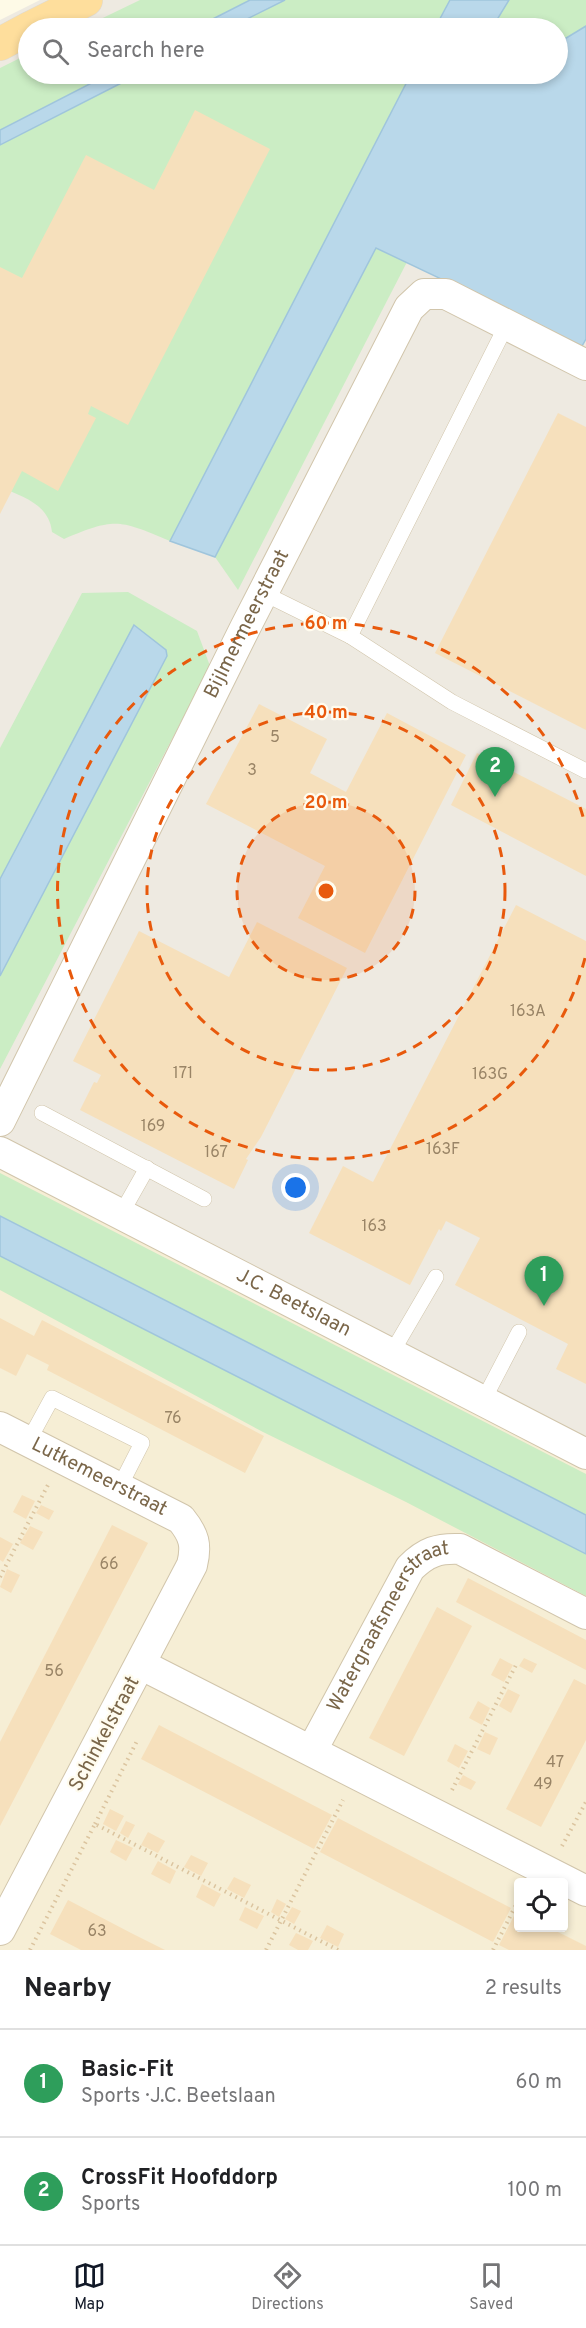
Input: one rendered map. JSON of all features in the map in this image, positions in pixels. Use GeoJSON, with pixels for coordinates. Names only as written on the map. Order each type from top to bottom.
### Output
{"type":"FeatureCollection","features":[{"type":"Feature","properties":{"kind":"highway"},"geometry":{"type":"LineString","coordinates":[[51,18],[86,0]]}},
{"type":"Feature","properties":{"kind":"highway"},"geometry":{"type":"LineString","coordinates":[[0,44],[18,35]]}},
{"type":"Feature","properties":{"kind":"street","name":"Bijlmermeerstraat"},"geometry":{"type":"LineString","coordinates":[[0,1121],[408,308],[424,294],[446,294],[586,365]]}},
{"type":"Feature","properties":{"kind":"street","name":"J.C. Beetslaan"},"geometry":{"type":"LineString","coordinates":[[0,1152],[586,1454]]}},
{"type":"Feature","properties":{"kind":"street","name":"Lutkemeerstraat"},"geometry":{"type":"LineString","coordinates":[[0,1427],[181,1519],[192,1533]]}},
{"type":"Feature","properties":{"kind":"street","name":"Schinkelstraat"},"geometry":{"type":"LineString","coordinates":[[0,1930],[142,1665],[192,1565],[196,1549],[192,1533]]}},
{"type":"Feature","properties":{"kind":"street","name":"Watergraafsmeerstraat"},"geometry":{"type":"LineString","coordinates":[[312,1750],[410,1568],[423,1555],[441,1548],[460,1549],[586,1614]]}},
{"type":"Feature","properties":{"kind":"street"},"geometry":{"type":"LineString","coordinates":[[142,1665],[586,1891]]}},
{"type":"Feature","properties":{"kind":"lane"},"geometry":{"type":"LineString","coordinates":[[350,636],[507,324]]}},
{"type":"Feature","properties":{"kind":"lane"},"geometry":{"type":"LineString","coordinates":[[263,593],[350,636],[452,702],[586,771]]}},
{"type":"Feature","properties":{"kind":"lane"},"geometry":{"type":"LineString","coordinates":[[42,1113],[204,1199]]}},
{"type":"Feature","properties":{"kind":"lane"},"geometry":{"type":"LineString","coordinates":[[121,1214],[147,1168]]}},
{"type":"Feature","properties":{"kind":"lane"},"geometry":{"type":"LineString","coordinates":[[391,1354],[436,1277]]}},
{"type":"Feature","properties":{"kind":"lane"},"geometry":{"type":"LineString","coordinates":[[483,1401],[519,1332]]}},
{"type":"Feature","properties":{"kind":"lane"},"geometry":{"type":"LineString","coordinates":[[28,1442],[52,1398],[142,1443],[119,1488]]}},
{"type":"Feature","properties":{"kind":"path"},"geometry":{"type":"LineString","coordinates":[[0,1577],[61,1458]]}},
{"type":"Feature","properties":{"kind":"path"},"geometry":{"type":"LineString","coordinates":[[438,1815],[516,1665]]}},
{"type":"Feature","properties":{"kind":"path"},"geometry":{"type":"LineString","coordinates":[[30,1950],[142,1730]]}},
{"type":"Feature","properties":{"kind":"path"},"geometry":{"type":"LineString","coordinates":[[266,1950],[357,1773]]}},
{"type":"Feature","properties":{"kind":"path"},"geometry":{"type":"LineString","coordinates":[[549,1872],[586,1802]]}},
{"type":"Feature","properties":{"kind":"path"},"geometry":{"type":"LineString","coordinates":[[95,1824],[338,1950]]}},
{"type":"Feature","properties":{"kind":"path"},"geometry":{"type":"LineString","coordinates":[[493,1950],[514,1910]]}},
{"type":"Feature","properties":{"kind":"shaded area"},"geometry":{"type":"Polygon","coordinates":[[[40,0],[586,0],[586,1450],[0,1144],[0,20],[40,0]]]}},
{"type":"Feature","properties":{"kind":"shaded area"},"geometry":{"type":"Polygon","coordinates":[[[0,1144],[586,1450],[586,1950],[0,1950],[0,1144]]]}},
{"type":"Feature","properties":{"kind":"green space"},"geometry":{"type":"Polygon","coordinates":[[[140,0],[250,0],[215,18],[103,18],[140,0]]]}},
{"type":"Feature","properties":{"kind":"green space"},"geometry":{"type":"Polygon","coordinates":[[[285,0],[450,0],[440,18],[249,18],[285,0]]]}},
{"type":"Feature","properties":{"kind":"green space"},"geometry":{"type":"Polygon","coordinates":[[[509,0],[586,0],[586,26],[568,37],[568,18],[498,18],[509,0]]]}},
{"type":"Feature","properties":{"kind":"green space"},"geometry":{"type":"Polygon","coordinates":[[[18,59],[18,84],[90,84],[0,130],[0,68],[18,59]]]}},
{"type":"Feature","properties":{"kind":"green space"},"geometry":{"type":"Polygon","coordinates":[[[119,84],[406,84],[170,541],[128,525],[117,524],[95,527],[64,539],[52,532],[46,515],[34,503],[0,487],[0,145],[119,84]]]}},
{"type":"Feature","properties":{"kind":"green space"},"geometry":{"type":"Polygon","coordinates":[[[376,248],[407,262],[238,590],[215,557],[376,248]]]}},
{"type":"Feature","properties":{"kind":"green space"},"geometry":{"type":"Polygon","coordinates":[[[128,592],[197,631],[210,666],[0,1069],[0,976],[166,656],[0,879],[0,748],[82,593],[128,592]]]}},
{"type":"Feature","properties":{"kind":"green space"},"geometry":{"type":"Polygon","coordinates":[[[0,1173],[586,1474],[586,1515],[0,1216],[0,1173]]]}},
{"type":"Feature","properties":{"kind":"green space"},"geometry":{"type":"Polygon","coordinates":[[[0,1256],[586,1554],[586,1596],[406,1502],[263,1432],[0,1290],[0,1256]]]}},
{"type":"Feature","properties":{"kind":"water"},"geometry":{"type":"Polygon","coordinates":[[[250,0],[285,0],[249,18],[215,18],[250,0]]]}},
{"type":"Feature","properties":{"kind":"water"},"geometry":{"type":"Polygon","coordinates":[[[450,0],[509,0],[498,18],[440,18],[450,0]]]}},
{"type":"Feature","properties":{"kind":"water"},"geometry":{"type":"Polygon","coordinates":[[[586,26],[586,339],[582,346],[376,248],[215,557],[170,541],[406,84],[568,84],[568,37],[586,26]]]}},
{"type":"Feature","properties":{"kind":"water"},"geometry":{"type":"Polygon","coordinates":[[[90,84],[119,84],[0,145],[0,130],[90,84]]]}},
{"type":"Feature","properties":{"kind":"water"},"geometry":{"type":"Polygon","coordinates":[[[134,625],[166,650],[167,656],[0,976],[0,879],[134,625]]]}},
{"type":"Feature","properties":{"kind":"water"},"geometry":{"type":"Polygon","coordinates":[[[0,1216],[586,1515],[586,1554],[0,1256],[0,1216]]]}},
{"type":"Feature","properties":{"kind":"building"},"geometry":{"type":"Polygon","coordinates":[[[195,110],[270,149],[128,425],[91,406],[88,414],[96,418],[58,491],[22,471],[0,514],[0,267],[22,278],[86,155],[154,190],[195,110]]]}},
{"type":"Feature","properties":{"kind":"building"},"geometry":{"type":"Polygon","coordinates":[[[558,413],[586,427],[586,730],[435,653],[558,413]]]}},
{"type":"Feature","properties":{"kind":"building"},"geometry":{"type":"Polygon","coordinates":[[[259,704],[327,739],[310,773],[346,792],[387,713],[466,755],[365,953],[298,918],[325,866],[206,804],[259,704]]]}},
{"type":"Feature","properties":{"kind":"building"},"geometry":{"type":"Polygon","coordinates":[[[477,753],[586,809],[586,876],[451,805],[477,753]]]}},
{"type":"Feature","properties":{"kind":"building"},"geometry":{"type":"Polygon","coordinates":[[[516,905],[586,941],[586,1384],[556,1369],[568,1344],[455,1285],[480,1238],[446,1221],[441,1231],[439,1229],[410,1285],[309,1233],[343,1166],[373,1182],[516,905]]]}},
{"type":"Feature","properties":{"kind":"building"},"geometry":{"type":"Polygon","coordinates":[[[257,922],[347,968],[261,1137],[246,1159],[248,1160],[234,1189],[80,1110],[94,1082],[97,1083],[101,1075],[73,1061],[139,931],[229,977],[257,922]]]}},
{"type":"Feature","properties":{"kind":"building"},"geometry":{"type":"Polygon","coordinates":[[[0,1318],[34,1336],[42,1320],[264,1436],[245,1473],[47,1370],[49,1365],[27,1354],[16,1376],[0,1368],[0,1318]]]}},
{"type":"Feature","properties":{"kind":"building"},"geometry":{"type":"Polygon","coordinates":[[[22,1495],[35,1501],[26,1519],[13,1512],[22,1495]]]}},
{"type":"Feature","properties":{"kind":"building"},"geometry":{"type":"Polygon","coordinates":[[[41,1505],[54,1511],[49,1520],[36,1513],[41,1505]]]}},
{"type":"Feature","properties":{"kind":"building"},"geometry":{"type":"Polygon","coordinates":[[[112,1525],[148,1543],[0,1826],[0,1742],[112,1525]]]}},
{"type":"Feature","properties":{"kind":"building"},"geometry":{"type":"Polygon","coordinates":[[[30,1526],[43,1532],[33,1550],[20,1543],[30,1526]]]}},
{"type":"Feature","properties":{"kind":"building"},"geometry":{"type":"Polygon","coordinates":[[[0,1537],[13,1544],[3,1562],[0,1560],[0,1537]]]}},
{"type":"Feature","properties":{"kind":"building"},"geometry":{"type":"Polygon","coordinates":[[[7,1569],[20,1575],[11,1593],[0,1587],[7,1569]]]}},
{"type":"Feature","properties":{"kind":"building"},"geometry":{"type":"Polygon","coordinates":[[[468,1578],[586,1640],[586,1670],[456,1602],[468,1578]]]}},
{"type":"Feature","properties":{"kind":"building"},"geometry":{"type":"Polygon","coordinates":[[[437,1607],[472,1626],[404,1756],[369,1738],[437,1607]]]}},
{"type":"Feature","properties":{"kind":"building"},"geometry":{"type":"Polygon","coordinates":[[[500,1658],[513,1665],[504,1682],[491,1675],[500,1658]]]}},
{"type":"Feature","properties":{"kind":"building"},"geometry":{"type":"Polygon","coordinates":[[[524,1658],[537,1664],[532,1673],[519,1666],[524,1658]]]}},
{"type":"Feature","properties":{"kind":"building"},"geometry":{"type":"Polygon","coordinates":[[[574,1679],[586,1685],[586,1740],[541,1827],[506,1809],[574,1679]]]}},
{"type":"Feature","properties":{"kind":"building"},"geometry":{"type":"Polygon","coordinates":[[[508,1689],[520,1695],[511,1713],[499,1706],[508,1689]]]}},
{"type":"Feature","properties":{"kind":"building"},"geometry":{"type":"Polygon","coordinates":[[[478,1701],[490,1708],[482,1725],[469,1718],[478,1701]]]}},
{"type":"Feature","properties":{"kind":"building"},"geometry":{"type":"Polygon","coordinates":[[[159,1725],[332,1815],[314,1849],[141,1759],[159,1725]]]}},
{"type":"Feature","properties":{"kind":"building"},"geometry":{"type":"Polygon","coordinates":[[[485,1732],[498,1738],[490,1755],[477,1749],[485,1732]]]}},
{"type":"Feature","properties":{"kind":"building"},"geometry":{"type":"Polygon","coordinates":[[[455,1744],[468,1751],[459,1768],[447,1761],[455,1744]]]}},
{"type":"Feature","properties":{"kind":"building"},"geometry":{"type":"Polygon","coordinates":[[[463,1775],[476,1782],[471,1790],[458,1784],[463,1775]]]}},
{"type":"Feature","properties":{"kind":"building"},"geometry":{"type":"Polygon","coordinates":[[[110,1809],[124,1816],[116,1831],[103,1824],[110,1809]]]}},
{"type":"Feature","properties":{"kind":"building"},"geometry":{"type":"Polygon","coordinates":[[[338,1818],[511,1908],[493,1942],[320,1852],[338,1818]]]}},
{"type":"Feature","properties":{"kind":"building"},"geometry":{"type":"Polygon","coordinates":[[[126,1821],[135,1825],[128,1838],[120,1833],[126,1821]]]}},
{"type":"Feature","properties":{"kind":"building"},"geometry":{"type":"Polygon","coordinates":[[[148,1832],[165,1841],[158,1853],[141,1845],[148,1832]]]}},
{"type":"Feature","properties":{"kind":"building"},"geometry":{"type":"Polygon","coordinates":[[[116,1840],[133,1848],[126,1861],[110,1852],[116,1840]]]}},
{"type":"Feature","properties":{"kind":"building"},"geometry":{"type":"Polygon","coordinates":[[[191,1855],[208,1863],[201,1876],[184,1867],[191,1855]]]}},
{"type":"Feature","properties":{"kind":"building"},"geometry":{"type":"Polygon","coordinates":[[[158,1861],[176,1871],[170,1884],[151,1874],[158,1861]]]}},
{"type":"Feature","properties":{"kind":"building"},"geometry":{"type":"Polygon","coordinates":[[[234,1877],[251,1885],[244,1898],[227,1889],[234,1877]]]}},
{"type":"Feature","properties":{"kind":"building"},"geometry":{"type":"Polygon","coordinates":[[[202,1884],[221,1894],[214,1907],[196,1897],[202,1884]]]}},
{"type":"Feature","properties":{"kind":"building"},"geometry":{"type":"Polygon","coordinates":[[[277,1899],[286,1904],[279,1917],[271,1912],[277,1899]]]}},
{"type":"Feature","properties":{"kind":"building"},"geometry":{"type":"Polygon","coordinates":[[[68,1900],[165,1950],[81,1950],[50,1934],[68,1900]]]}},
{"type":"Feature","properties":{"kind":"building"},"geometry":{"type":"Polygon","coordinates":[[[245,1907],[264,1916],[257,1929],[239,1920],[245,1907]]]}},
{"type":"Feature","properties":{"kind":"building"},"geometry":{"type":"Polygon","coordinates":[[[292,1907],[301,1911],[294,1924],[285,1919],[292,1907]]]}},
{"type":"Feature","properties":{"kind":"building"},"geometry":{"type":"Polygon","coordinates":[[[514,1916],[514,1932],[558,1932],[586,1946],[586,1950],[509,1950],[499,1945],[514,1916]]]}},
{"type":"Feature","properties":{"kind":"building"},"geometry":{"type":"Polygon","coordinates":[[[327,1925],[344,1934],[338,1947],[320,1938],[327,1925]]]}},
{"type":"Feature","properties":{"kind":"building"},"geometry":{"type":"Polygon","coordinates":[[[296,1933],[313,1941],[308,1950],[298,1950],[289,1945],[296,1933]]]}},
{"type":"Feature","properties":{"kind":"place","name":"CrossFit Hoofddorp"},"geometry":{"type":"Point","coordinates":[495,797]}},
{"type":"Feature","properties":{"kind":"place","name":"Basic-Fit"},"geometry":{"type":"Point","coordinates":[544,1306]}}]}
